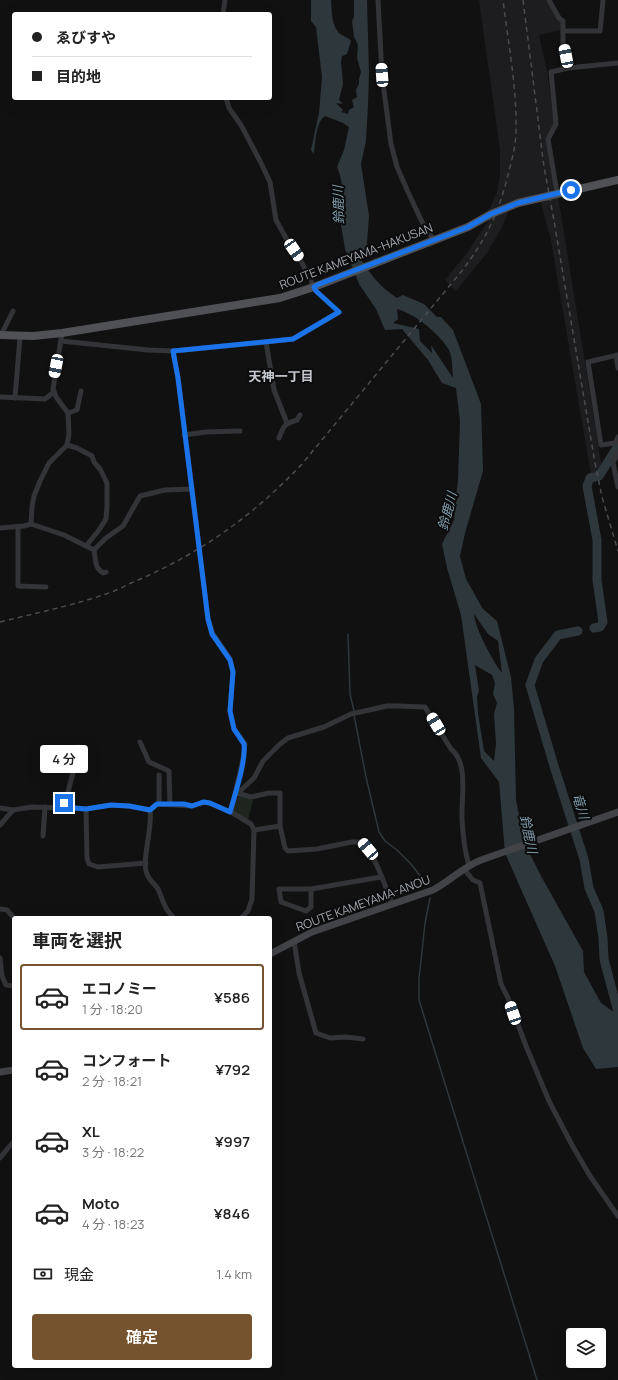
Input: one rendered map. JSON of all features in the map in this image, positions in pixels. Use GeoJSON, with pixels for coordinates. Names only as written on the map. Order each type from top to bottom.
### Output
{"type":"FeatureCollection","features":[{"type":"Feature","properties":{"kind":"main road","name":"ROUTE KAMEYAMA-HAKUSAN"},"geometry":{"type":"LineString","coordinates":[[1,335],[33,336],[62,333],[280,298],[316,286],[468,227],[491,214],[514,204],[618,180]]}},
{"type":"Feature","properties":{"kind":"main road","name":"ROUTE KAMEYAMA-ANOU"},"geometry":{"type":"LineString","coordinates":[[272,953],[294,941],[329,926],[438,887],[466,867],[481,860],[618,812]]}},
{"type":"Feature","properties":{"kind":"main road"},"geometry":{"type":"LineString","coordinates":[[0,1072],[12,1070]]}},
{"type":"Feature","properties":{"kind":"street"},"geometry":{"type":"LineString","coordinates":[[223,12],[225,0]]}},
{"type":"Feature","properties":{"kind":"street"},"geometry":{"type":"LineString","coordinates":[[378,0],[382,75],[391,144],[404,186],[432,241]]}},
{"type":"Feature","properties":{"kind":"street"},"geometry":{"type":"LineString","coordinates":[[549,0],[559,18],[563,20],[563,45],[568,68]]}},
{"type":"Feature","properties":{"kind":"street"},"geometry":{"type":"LineString","coordinates":[[563,30],[600,31],[603,0]]}},
{"type":"Feature","properties":{"kind":"street"},"geometry":{"type":"LineString","coordinates":[[557,193],[548,139],[556,124],[551,72],[568,68],[618,63]]}},
{"type":"Feature","properties":{"kind":"street"},"geometry":{"type":"LineString","coordinates":[[61,341],[148,350],[173,351],[266,342],[293,339],[339,312],[316,291],[316,286],[276,220],[270,182],[241,125],[229,108],[227,100]]}},
{"type":"Feature","properties":{"kind":"street"},"geometry":{"type":"LineString","coordinates":[[1,335],[13,311]]}},
{"type":"Feature","properties":{"kind":"street"},"geometry":{"type":"LineString","coordinates":[[31,524],[34,496],[40,481],[49,463],[67,445],[69,426],[68,413],[54,392],[52,385],[62,333]]}},
{"type":"Feature","properties":{"kind":"street"},"geometry":{"type":"LineString","coordinates":[[15,398],[20,336]]}},
{"type":"Feature","properties":{"kind":"street"},"geometry":{"type":"LineString","coordinates":[[266,342],[274,390],[287,423]]}},
{"type":"Feature","properties":{"kind":"street"},"geometry":{"type":"LineString","coordinates":[[173,351],[178,378],[208,619],[212,634],[230,660],[233,672],[230,711],[234,729],[244,744],[237,793],[230,812]]}},
{"type":"Feature","properties":{"kind":"street"},"geometry":{"type":"LineString","coordinates":[[618,368],[617,355],[588,362],[601,445],[614,443],[618,437]]}},
{"type":"Feature","properties":{"kind":"street"},"geometry":{"type":"LineString","coordinates":[[68,413],[77,410],[81,391]]}},
{"type":"Feature","properties":{"kind":"street"},"geometry":{"type":"LineString","coordinates":[[0,397],[45,400],[54,392]]}},
{"type":"Feature","properties":{"kind":"street"},"geometry":{"type":"LineString","coordinates":[[279,438],[283,426],[297,420],[300,415]]}},
{"type":"Feature","properties":{"kind":"street"},"geometry":{"type":"LineString","coordinates":[[184,435],[206,432],[240,431]]}},
{"type":"Feature","properties":{"kind":"street"},"geometry":{"type":"LineString","coordinates":[[67,445],[77,448],[92,456],[107,483],[106,519],[86,546]]}},
{"type":"Feature","properties":{"kind":"street"},"geometry":{"type":"LineString","coordinates":[[618,452],[613,463],[618,487]]}},
{"type":"Feature","properties":{"kind":"street"},"geometry":{"type":"LineString","coordinates":[[106,572],[101,572],[95,565],[94,550],[106,538],[123,526],[140,496],[165,490],[192,489]]}},
{"type":"Feature","properties":{"kind":"street"},"geometry":{"type":"LineString","coordinates":[[0,528],[18,527],[31,524],[64,535],[94,550]]}},
{"type":"Feature","properties":{"kind":"street"},"geometry":{"type":"LineString","coordinates":[[18,527],[18,586],[46,587]]}},
{"type":"Feature","properties":{"kind":"street"},"geometry":{"type":"LineString","coordinates":[[237,793],[254,778],[263,761],[288,738],[324,727],[351,714],[392,706],[425,707],[451,750],[456,754],[462,771],[462,822],[466,867],[473,880],[480,883],[501,984],[549,1101],[579,1157],[618,1216]]}},
{"type":"Feature","properties":{"kind":"street"},"geometry":{"type":"LineString","coordinates":[[140,742],[149,762],[169,771],[170,804]]}},
{"type":"Feature","properties":{"kind":"street"},"geometry":{"type":"LineString","coordinates":[[64,807],[78,747]]}},
{"type":"Feature","properties":{"kind":"street"},"geometry":{"type":"LineString","coordinates":[[158,775],[159,804]]}},
{"type":"Feature","properties":{"kind":"street"},"geometry":{"type":"LineString","coordinates":[[237,793],[251,797],[269,793],[280,793],[280,826],[285,848],[288,851],[318,849],[352,842],[362,842],[368,849],[392,904]]}},
{"type":"Feature","properties":{"kind":"street"},"geometry":{"type":"LineString","coordinates":[[0,808],[13,810],[28,807],[64,807],[86,809],[111,805],[129,806],[150,810],[159,804],[192,806],[206,802],[230,812],[251,824],[254,830],[252,899],[248,911],[243,916]]}},
{"type":"Feature","properties":{"kind":"street"},"geometry":{"type":"LineString","coordinates":[[44,836],[45,807]]}},
{"type":"Feature","properties":{"kind":"street"},"geometry":{"type":"LineString","coordinates":[[86,809],[87,858],[89,864],[98,867],[146,863]]}},
{"type":"Feature","properties":{"kind":"street"},"geometry":{"type":"LineString","coordinates":[[0,825],[13,810]]}},
{"type":"Feature","properties":{"kind":"street"},"geometry":{"type":"LineString","coordinates":[[150,810],[150,829],[146,863],[147,875],[157,887],[166,911],[172,916]]}},
{"type":"Feature","properties":{"kind":"street"},"geometry":{"type":"LineString","coordinates":[[254,830],[280,826]]}},
{"type":"Feature","properties":{"kind":"street"},"geometry":{"type":"LineString","coordinates":[[311,889],[311,907],[306,911],[281,902],[279,889],[311,889],[381,877]]}},
{"type":"Feature","properties":{"kind":"street"},"geometry":{"type":"LineString","coordinates":[[0,909],[7,910],[12,916]]}},
{"type":"Feature","properties":{"kind":"street"},"geometry":{"type":"LineString","coordinates":[[294,941],[300,973],[316,1033],[330,1038],[346,1037],[363,1040]]}},
{"type":"Feature","properties":{"kind":"street"},"geometry":{"type":"LineString","coordinates":[[0,958],[1,971],[6,985],[12,986]]}},
{"type":"Feature","properties":{"kind":"street"},"geometry":{"type":"LineString","coordinates":[[0,1158],[12,1143]]}},
{"type":"Feature","properties":{"kind":"shaded area"},"geometry":{"type":"Polygon","coordinates":[[[311,0],[331,0],[334,25],[339,33],[351,41],[347,54],[342,56],[341,62],[343,84],[339,100],[343,104],[336,103],[343,110],[341,112],[348,114],[349,110],[354,107],[352,100],[357,97],[356,90],[359,84],[361,72],[357,58],[358,45],[354,37],[352,21],[354,17],[354,0],[367,0],[369,73],[368,105],[366,141],[361,164],[369,216],[367,243],[370,258],[364,251],[360,258],[376,280],[391,294],[397,298],[403,295],[424,304],[437,317],[441,317],[453,330],[481,404],[483,471],[460,556],[466,579],[483,609],[497,621],[511,677],[514,709],[516,800],[524,842],[541,876],[583,951],[584,972],[601,1003],[618,1015],[618,1067],[596,1069],[583,1048],[555,966],[505,853],[499,782],[481,758],[461,615],[447,568],[442,544],[454,520],[458,479],[460,421],[456,388],[442,383],[428,360],[402,329],[385,330],[376,309],[359,284],[345,249],[338,207],[342,198],[342,187],[337,167],[344,150],[349,127],[325,116],[318,128],[314,154],[311,150],[319,113],[322,77],[316,27],[311,21],[311,0]],[[397,309],[398,319],[393,323],[419,329],[420,341],[432,353],[431,345],[453,378],[451,356],[445,344],[426,325],[411,315],[397,309]],[[474,614],[485,645],[502,673],[498,641],[488,634],[474,614]],[[475,665],[479,691],[477,697],[478,713],[484,751],[494,761],[496,744],[494,714],[497,703],[493,694],[495,683],[492,675],[475,665]]]}},
{"type":"Feature","properties":{"kind":"shaded area"},"geometry":{"type":"Polygon","coordinates":[[[479,0],[547,0],[561,22],[561,30],[539,35],[547,71],[554,123],[546,138],[554,191],[511,202],[489,210],[497,192],[500,174],[500,150],[479,0]]]}},
{"type":"Feature","properties":{"kind":"shaded area"},"geometry":{"type":"Polygon","coordinates":[[[558,196],[602,468],[599,473],[591,475],[551,241],[540,200],[558,196]]]}},
{"type":"Feature","properties":{"kind":"shaded area"},"geometry":{"type":"Polygon","coordinates":[[[509,210],[502,227],[487,253],[456,291],[445,280],[467,253],[490,218],[509,210]]]}},
{"type":"Feature","properties":{"kind":"shaded area"},"geometry":{"type":"Polygon","coordinates":[[[239,796],[253,800],[248,820],[235,813],[234,810],[236,799],[239,796]]]}},
{"type":"Feature","properties":{"kind":"waterway","name":"竜川"},"geometry":{"type":"LineString","coordinates":[[599,476],[618,446]]}},
{"type":"Feature","properties":{"kind":"waterway","name":"竜川"},"geometry":{"type":"LineString","coordinates":[[594,628],[600,627],[603,622],[597,580],[597,540],[587,486],[590,478],[595,477]]}},
{"type":"Feature","properties":{"kind":"waterway","name":"竜川"},"geometry":{"type":"LineString","coordinates":[[578,631],[558,635],[539,660],[530,685],[584,859],[589,888],[599,911],[604,959],[618,1012]]}},
{"type":"Feature","properties":{"kind":"waterway"},"geometry":{"type":"LineString","coordinates":[[348,634],[350,694],[354,711]]}},
{"type":"Feature","properties":{"kind":"waterway"},"geometry":{"type":"LineString","coordinates":[[354,715],[366,777],[379,832],[385,841],[397,850],[411,864],[427,885]]}},
{"type":"Feature","properties":{"kind":"waterway"},"geometry":{"type":"LineString","coordinates":[[430,898],[425,923],[419,979],[419,1000],[537,1380]]}},
{"type":"Feature","properties":{"kind":"railway"},"geometry":{"type":"LineString","coordinates":[[0,622],[80,602],[116,590],[179,560],[223,533],[244,518],[302,464],[461,272],[477,249],[495,215],[504,189],[515,147],[515,98],[503,0]]}},
{"type":"Feature","properties":{"kind":"railway"},"geometry":{"type":"LineString","coordinates":[[523,0],[544,167],[595,463],[602,497],[618,551]]}},
{"type":"Feature","properties":{"kind":"district","name":"天神一丁目"},"geometry":{"type":"Point","coordinates":[281,376]}},
{"type":"Feature","properties":{"kind":"route"},"geometry":{"type":"LineString","coordinates":[[64,803],[64,807],[78,809],[111,805],[129,806],[150,810],[157,804],[184,804],[192,806],[206,802],[230,812],[235,798],[245,750],[242,740],[234,729],[230,711],[233,672],[232,666],[224,649],[212,634],[208,619],[178,378],[173,351],[293,339],[339,312],[316,291],[314,287],[317,285],[468,227],[491,214],[518,203],[571,190]]}},
{"type":"Feature","properties":{"kind":"water label","name":"鈴鹿川"},"geometry":{"type":"Point","coordinates":[338,205]}},
{"type":"Feature","properties":{"kind":"water label","name":"鈴鹿川"},"geometry":{"type":"Point","coordinates":[447,511]}},
{"type":"Feature","properties":{"kind":"water label","name":"鈴鹿川"},"geometry":{"type":"Point","coordinates":[529,834]}}]}
